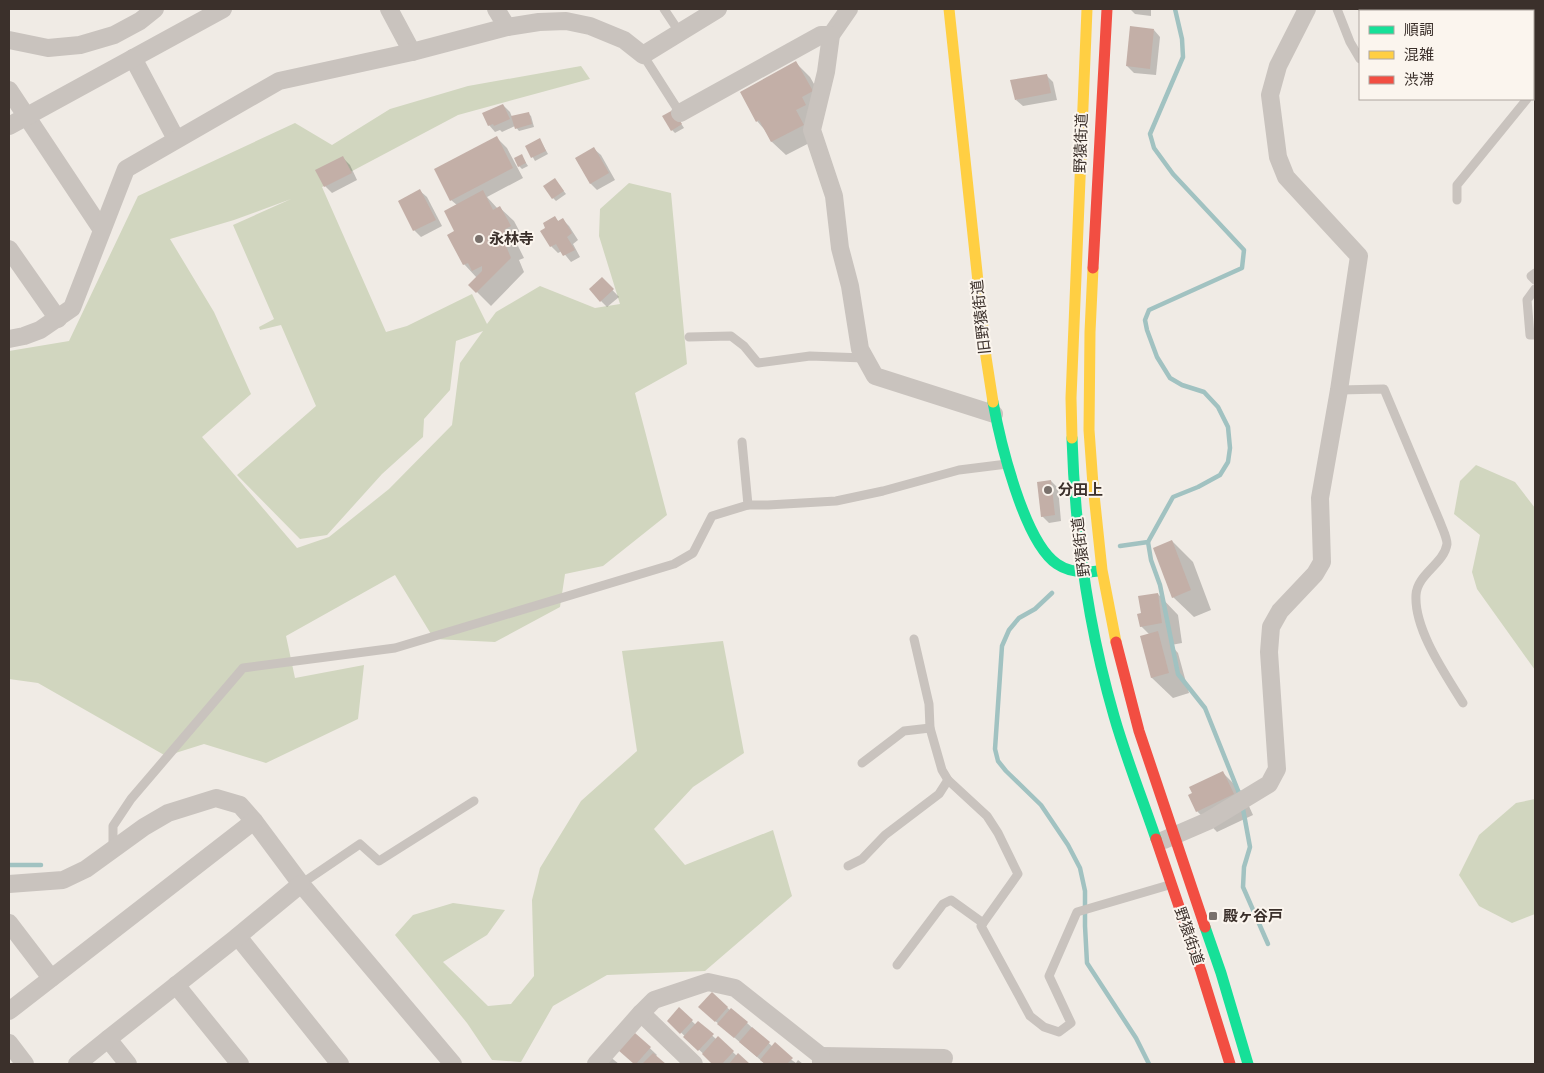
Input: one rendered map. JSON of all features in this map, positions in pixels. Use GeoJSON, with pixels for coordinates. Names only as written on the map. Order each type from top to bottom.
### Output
{"type":"FeatureCollection","features":[{"type":"Feature","properties":{"kind":"main road","name":"旧野猿街道"},"geometry":{"type":"LineString","coordinates":[[948,9],[986,358],[994,414],[1008,464],[1030,524],[1045,553],[1059,565],[1070,571],[1083,573],[1102,570]]}},
{"type":"Feature","properties":{"kind":"main road","name":"野猿街道"},"geometry":{"type":"LineString","coordinates":[[1087,9],[1071,398],[1076,511],[1083,573],[1110,702],[1212,1004],[1230,1064]]}},
{"type":"Feature","properties":{"kind":"main road","name":"野猿街道"},"geometry":{"type":"LineString","coordinates":[[1107,9],[1090,332],[1089,410],[1093,485],[1102,570],[1128,691],[1151,767],[1221,973],[1248,1064]]}},
{"type":"Feature","properties":{"kind":"street"},"geometry":{"type":"LineString","coordinates":[[9,40],[48,48],[80,45],[114,35],[140,21],[155,9]]}},
{"type":"Feature","properties":{"kind":"street"},"geometry":{"type":"LineString","coordinates":[[9,126],[223,9]]}},
{"type":"Feature","properties":{"kind":"street"},"geometry":{"type":"LineString","coordinates":[[389,9],[412,52]]}},
{"type":"Feature","properties":{"kind":"street"},"geometry":{"type":"LineString","coordinates":[[496,9],[507,27]]}},
{"type":"Feature","properties":{"kind":"street"},"geometry":{"type":"LineString","coordinates":[[9,339],[40,330],[72,308],[126,169],[279,82],[412,52],[507,27],[539,22],[566,21],[590,26],[624,40],[643,55],[718,9]]}},
{"type":"Feature","properties":{"kind":"street"},"geometry":{"type":"LineString","coordinates":[[849,9],[831,35],[826,72],[812,130],[834,196],[840,248],[850,286],[860,349],[874,376],[994,414]]}},
{"type":"Feature","properties":{"kind":"street"},"geometry":{"type":"LineString","coordinates":[[1157,842],[1208,821],[1269,784],[1277,769],[1269,652],[1271,628],[1280,611],[1315,574],[1322,562],[1320,498],[1339,390],[1359,256],[1286,177],[1278,157],[1270,95],[1278,66],[1307,9]]}},
{"type":"Feature","properties":{"kind":"street"},"geometry":{"type":"LineString","coordinates":[[680,114],[821,35],[831,35]]}},
{"type":"Feature","properties":{"kind":"street"},"geometry":{"type":"LineString","coordinates":[[133,58],[176,139]]}},
{"type":"Feature","properties":{"kind":"street"},"geometry":{"type":"LineString","coordinates":[[9,90],[102,230]]}},
{"type":"Feature","properties":{"kind":"street"},"geometry":{"type":"LineString","coordinates":[[9,249],[58,319]]}},
{"type":"Feature","properties":{"kind":"street"},"geometry":{"type":"LineString","coordinates":[[9,884],[63,880],[86,869],[144,827],[168,813],[216,798],[240,805],[301,884],[453,1064]]}},
{"type":"Feature","properties":{"kind":"street"},"geometry":{"type":"LineString","coordinates":[[9,1011],[254,821]]}},
{"type":"Feature","properties":{"kind":"street"},"geometry":{"type":"LineString","coordinates":[[77,1064],[301,884]]}},
{"type":"Feature","properties":{"kind":"street"},"geometry":{"type":"LineString","coordinates":[[9,923],[51,978]]}},
{"type":"Feature","properties":{"kind":"street"},"geometry":{"type":"LineString","coordinates":[[237,937],[340,1064]]}},
{"type":"Feature","properties":{"kind":"street"},"geometry":{"type":"LineString","coordinates":[[596,1064],[640,1013],[654,1000],[708,982],[735,988],[821,1060],[898,1061],[944,1058]]}},
{"type":"Feature","properties":{"kind":"street"},"geometry":{"type":"LineString","coordinates":[[176,985],[240,1064]]}},
{"type":"Feature","properties":{"kind":"street"},"geometry":{"type":"LineString","coordinates":[[640,1013],[694,1064]]}},
{"type":"Feature","properties":{"kind":"street"},"geometry":{"type":"LineString","coordinates":[[108,1039],[128,1064]]}},
{"type":"Feature","properties":{"kind":"street"},"geometry":{"type":"LineString","coordinates":[[9,1043],[25,1064]]}},
{"type":"Feature","properties":{"kind":"lane"},"geometry":{"type":"LineString","coordinates":[[664,9],[680,32]]}},
{"type":"Feature","properties":{"kind":"lane"},"geometry":{"type":"LineString","coordinates":[[1337,9],[1350,42],[1359,57]]}},
{"type":"Feature","properties":{"kind":"lane"},"geometry":{"type":"LineString","coordinates":[[643,55],[680,114]]}},
{"type":"Feature","properties":{"kind":"lane"},"geometry":{"type":"LineString","coordinates":[[1457,200],[1457,185],[1526,100]]}},
{"type":"Feature","properties":{"kind":"lane"},"geometry":{"type":"LineString","coordinates":[[1535,273],[1532,276],[1535,280]]}},
{"type":"Feature","properties":{"kind":"lane"},"geometry":{"type":"LineString","coordinates":[[1535,289],[1527,300],[1530,335],[1535,335]]}},
{"type":"Feature","properties":{"kind":"lane"},"geometry":{"type":"LineString","coordinates":[[690,337],[731,336],[744,346],[758,363],[810,356],[864,358]]}},
{"type":"Feature","properties":{"kind":"lane"},"geometry":{"type":"LineString","coordinates":[[1339,390],[1384,389],[1440,522],[1447,542],[1443,555],[1421,580],[1416,594],[1419,620],[1436,658],[1463,703]]}},
{"type":"Feature","properties":{"kind":"lane"},"geometry":{"type":"LineString","coordinates":[[742,442],[748,505]]}},
{"type":"Feature","properties":{"kind":"lane"},"geometry":{"type":"LineString","coordinates":[[114,849],[113,826],[131,799],[243,668],[395,648],[674,564],[693,553],[712,516],[748,505],[836,502],[883,492],[958,470],[1008,464]]}},
{"type":"Feature","properties":{"kind":"lane"},"geometry":{"type":"LineString","coordinates":[[914,640],[930,704],[930,728],[942,770],[948,780],[987,816],[998,833],[1018,874],[981,926],[1030,1016],[1044,1027],[1059,1032],[1071,1023],[1050,976],[1077,912],[1171,884]]}},
{"type":"Feature","properties":{"kind":"lane"},"geometry":{"type":"LineString","coordinates":[[862,763],[904,731],[930,728]]}},
{"type":"Feature","properties":{"kind":"lane"},"geometry":{"type":"LineString","coordinates":[[848,866],[862,859],[885,835],[939,794],[948,780]]}},
{"type":"Feature","properties":{"kind":"lane"},"geometry":{"type":"LineString","coordinates":[[301,884],[360,844],[379,861],[474,801]]}},
{"type":"Feature","properties":{"kind":"lane"},"geometry":{"type":"LineString","coordinates":[[897,964],[943,904],[951,900],[983,923]]}},
{"type":"Feature","properties":{"kind":"green space"},"geometry":{"type":"Polygon","coordinates":[[[581,66],[590,79],[458,115],[322,187],[386,332],[407,326],[472,294],[487,324],[496,312],[540,286],[595,308],[620,304],[599,236],[600,209],[629,183],[671,193],[687,364],[635,393],[667,515],[603,566],[565,574],[560,607],[495,642],[434,639],[395,575],[286,636],[295,678],[364,665],[358,719],[266,763],[204,744],[166,756],[38,683],[9,679],[9,351],[69,341],[138,196],[295,123],[332,145],[390,109],[468,86],[581,66]],[[291,199],[234,220],[170,239],[214,312],[251,394],[202,437],[297,548],[329,537],[389,489],[452,425],[460,363],[483,331],[456,341],[450,390],[424,419],[423,437],[382,474],[327,535],[300,539],[237,475],[316,406],[281,325],[260,330],[259,327],[274,319],[233,225],[291,199]]]}},
{"type":"Feature","properties":{"kind":"green space"},"geometry":{"type":"Polygon","coordinates":[[[1476,465],[1515,482],[1535,508],[1535,670],[1477,589],[1472,572],[1480,535],[1454,514],[1460,481],[1476,465]]]}},
{"type":"Feature","properties":{"kind":"green space"},"geometry":{"type":"Polygon","coordinates":[[[723,641],[744,753],[693,787],[654,829],[685,865],[773,830],[792,896],[705,971],[607,975],[553,1006],[521,1062],[492,1060],[467,1023],[395,935],[413,915],[453,903],[505,910],[487,935],[443,962],[488,1006],[511,1004],[534,976],[532,900],[540,868],[581,801],[637,751],[622,651],[723,641]]]}},
{"type":"Feature","properties":{"kind":"green space"},"geometry":{"type":"Polygon","coordinates":[[[1535,799],[1535,914],[1512,923],[1479,906],[1459,875],[1479,835],[1516,803],[1535,799]]]}},
{"type":"Feature","properties":{"kind":"building"},"geometry":{"type":"Polygon","coordinates":[[[1130,26],[1154,29],[1150,69],[1126,66],[1130,26]]]}},
{"type":"Feature","properties":{"kind":"building"},"geometry":{"type":"Polygon","coordinates":[[[796,61],[813,91],[802,97],[806,105],[796,110],[804,125],[771,142],[759,120],[756,122],[740,92],[796,61]]]}},
{"type":"Feature","properties":{"kind":"building"},"geometry":{"type":"Polygon","coordinates":[[[1047,74],[1051,93],[1015,100],[1010,80],[1047,74]]]}},
{"type":"Feature","properties":{"kind":"building"},"geometry":{"type":"Polygon","coordinates":[[[503,104],[510,119],[494,126],[493,124],[488,126],[482,113],[503,104]]]}},
{"type":"Feature","properties":{"kind":"building"},"geometry":{"type":"Polygon","coordinates":[[[673,110],[682,124],[671,131],[662,116],[673,110]]]}},
{"type":"Feature","properties":{"kind":"building"},"geometry":{"type":"Polygon","coordinates":[[[529,112],[532,124],[515,129],[511,116],[529,112]]]}},
{"type":"Feature","properties":{"kind":"building"},"geometry":{"type":"Polygon","coordinates":[[[497,136],[513,168],[450,201],[434,169],[497,136]]]}},
{"type":"Feature","properties":{"kind":"building"},"geometry":{"type":"Polygon","coordinates":[[[540,138],[546,151],[531,158],[525,146],[540,138]]]}},
{"type":"Feature","properties":{"kind":"building"},"geometry":{"type":"Polygon","coordinates":[[[594,147],[609,173],[590,184],[575,158],[594,147]]]}},
{"type":"Feature","properties":{"kind":"building"},"geometry":{"type":"Polygon","coordinates":[[[522,154],[526,163],[518,167],[514,158],[522,154]]]}},
{"type":"Feature","properties":{"kind":"building"},"geometry":{"type":"Polygon","coordinates":[[[343,156],[352,173],[324,187],[315,170],[343,156]]]}},
{"type":"Feature","properties":{"kind":"building"},"geometry":{"type":"Polygon","coordinates":[[[555,178],[564,191],[552,199],[543,186],[555,178]]]}},
{"type":"Feature","properties":{"kind":"building"},"geometry":{"type":"Polygon","coordinates":[[[420,189],[436,220],[413,231],[398,201],[420,189]]]}},
{"type":"Feature","properties":{"kind":"building","name":"永林寺"},"geometry":{"type":"Polygon","coordinates":[[[483,190],[493,210],[500,206],[511,226],[504,230],[511,243],[506,246],[511,258],[476,293],[468,285],[482,271],[482,266],[472,271],[468,263],[463,265],[447,235],[454,231],[444,211],[483,190]]]}},
{"type":"Feature","properties":{"kind":"building"},"geometry":{"type":"Polygon","coordinates":[[[555,216],[558,221],[563,218],[572,233],[567,237],[575,250],[563,256],[556,244],[550,247],[540,231],[545,228],[543,223],[555,216]]]}},
{"type":"Feature","properties":{"kind":"building"},"geometry":{"type":"Polygon","coordinates":[[[602,277],[614,289],[600,302],[589,289],[602,277]]]}},
{"type":"Feature","properties":{"kind":"building"},"geometry":{"type":"Polygon","coordinates":[[[1051,480],[1055,515],[1041,517],[1037,482],[1051,480]]]}},
{"type":"Feature","properties":{"kind":"building"},"geometry":{"type":"Polygon","coordinates":[[[1172,540],[1191,590],[1172,598],[1153,548],[1172,540]]]}},
{"type":"Feature","properties":{"kind":"building"},"geometry":{"type":"Polygon","coordinates":[[[1158,593],[1162,623],[1140,627],[1137,614],[1141,613],[1138,596],[1158,593]]]}},
{"type":"Feature","properties":{"kind":"building"},"geometry":{"type":"Polygon","coordinates":[[[1158,631],[1169,673],[1151,678],[1140,636],[1158,631]]]}},
{"type":"Feature","properties":{"kind":"building"},"geometry":{"type":"Polygon","coordinates":[[[1223,771],[1234,794],[1196,812],[1188,795],[1192,793],[1189,787],[1223,771]]]}},
{"type":"Feature","properties":{"kind":"building"},"geometry":{"type":"Polygon","coordinates":[[[712,992],[728,1007],[715,1022],[698,1007],[712,992]]]}},
{"type":"Feature","properties":{"kind":"building"},"geometry":{"type":"Polygon","coordinates":[[[679,1007],[693,1020],[680,1034],[667,1021],[679,1007]]]}},
{"type":"Feature","properties":{"kind":"building"},"geometry":{"type":"Polygon","coordinates":[[[731,1008],[748,1022],[734,1038],[717,1024],[731,1008]]]}},
{"type":"Feature","properties":{"kind":"building"},"geometry":{"type":"Polygon","coordinates":[[[698,1021],[714,1034],[698,1051],[683,1037],[698,1021]]]}},
{"type":"Feature","properties":{"kind":"building"},"geometry":{"type":"Polygon","coordinates":[[[752,1027],[770,1042],[757,1057],[739,1042],[752,1027]]]}},
{"type":"Feature","properties":{"kind":"building"},"geometry":{"type":"Polygon","coordinates":[[[635,1033],[651,1047],[634,1064],[618,1050],[635,1033]]]}},
{"type":"Feature","properties":{"kind":"building"},"geometry":{"type":"Polygon","coordinates":[[[718,1036],[734,1051],[722,1064],[712,1064],[702,1054],[718,1036]]]}},
{"type":"Feature","properties":{"kind":"building"},"geometry":{"type":"Polygon","coordinates":[[[775,1042],[793,1058],[787,1064],[765,1064],[760,1060],[775,1042]]]}},
{"type":"Feature","properties":{"kind":"building"},"geometry":{"type":"Polygon","coordinates":[[[653,1053],[666,1064],[642,1064],[653,1053]]]}},
{"type":"Feature","properties":{"kind":"building"},"geometry":{"type":"Polygon","coordinates":[[[738,1053],[750,1064],[729,1064],[738,1053]]]}},
{"type":"Feature","properties":{"kind":"waterway"},"geometry":{"type":"LineString","coordinates":[[1120,546],[1148,542],[1173,497],[1198,487],[1220,475],[1228,462],[1230,448],[1228,427],[1218,407],[1204,392],[1182,385],[1170,378],[1157,357],[1145,320],[1149,310],[1242,268],[1244,250],[1173,174],[1154,148],[1150,134],[1183,57],[1182,39],[1175,9]]}},
{"type":"Feature","properties":{"kind":"waterway"},"geometry":{"type":"LineString","coordinates":[[1148,542],[1151,560],[1160,585],[1178,674],[1205,708],[1239,793]]}},
{"type":"Feature","properties":{"kind":"waterway"},"geometry":{"type":"LineString","coordinates":[[1052,593],[1035,609],[1019,618],[1009,630],[1002,646],[995,749],[998,761],[1006,771],[1041,805],[1068,845],[1080,868],[1085,891],[1087,963],[1136,1038],[1149,1064]]}},
{"type":"Feature","properties":{"kind":"waterway"},"geometry":{"type":"LineString","coordinates":[[1243,809],[1250,847],[1244,867],[1243,887],[1268,944]]}},
{"type":"Feature","properties":{"kind":"waterway"},"geometry":{"type":"LineString","coordinates":[[9,865],[41,865]]}},
{"type":"Feature","properties":{"kind":"traffic: fast"},"geometry":{"type":"LineString","coordinates":[[993,402],[1001,441],[1015,489],[1034,535],[1045,552],[1062,567],[1077,572],[1098,571]]}},
{"type":"Feature","properties":{"kind":"traffic: fast"},"geometry":{"type":"LineString","coordinates":[[1072,438],[1076,508],[1084,579],[1097,648],[1119,732],[1156,839]]}},
{"type":"Feature","properties":{"kind":"traffic: fast"},"geometry":{"type":"LineString","coordinates":[[1205,927],[1248,1064]]}},
{"type":"Feature","properties":{"kind":"traffic: slow"},"geometry":{"type":"LineString","coordinates":[[949,9],[986,357],[993,402]]}},
{"type":"Feature","properties":{"kind":"traffic: slow"},"geometry":{"type":"LineString","coordinates":[[1072,438],[1071,398],[1087,9]]}},
{"type":"Feature","properties":{"kind":"traffic: slow"},"geometry":{"type":"LineString","coordinates":[[1093,268],[1089,430],[1102,570],[1116,642]]}},
{"type":"Feature","properties":{"kind":"traffic: jam"},"geometry":{"type":"LineString","coordinates":[[1093,268],[1107,9]]}},
{"type":"Feature","properties":{"kind":"traffic: jam"},"geometry":{"type":"LineString","coordinates":[[1116,642],[1139,731],[1205,927]]}},
{"type":"Feature","properties":{"kind":"traffic: jam"},"geometry":{"type":"LineString","coordinates":[[1156,839],[1201,971],[1230,1064]]}},
{"type":"Feature","properties":{"kind":"place","name":"永林寺"},"geometry":{"type":"Point","coordinates":[479,239]}},
{"type":"Feature","properties":{"kind":"place","name":"分田上"},"geometry":{"type":"Point","coordinates":[1048,490]}},
{"type":"Feature","properties":{"kind":"place","name":"殿ヶ谷戸"},"geometry":{"type":"Point","coordinates":[1213,916]}}]}
